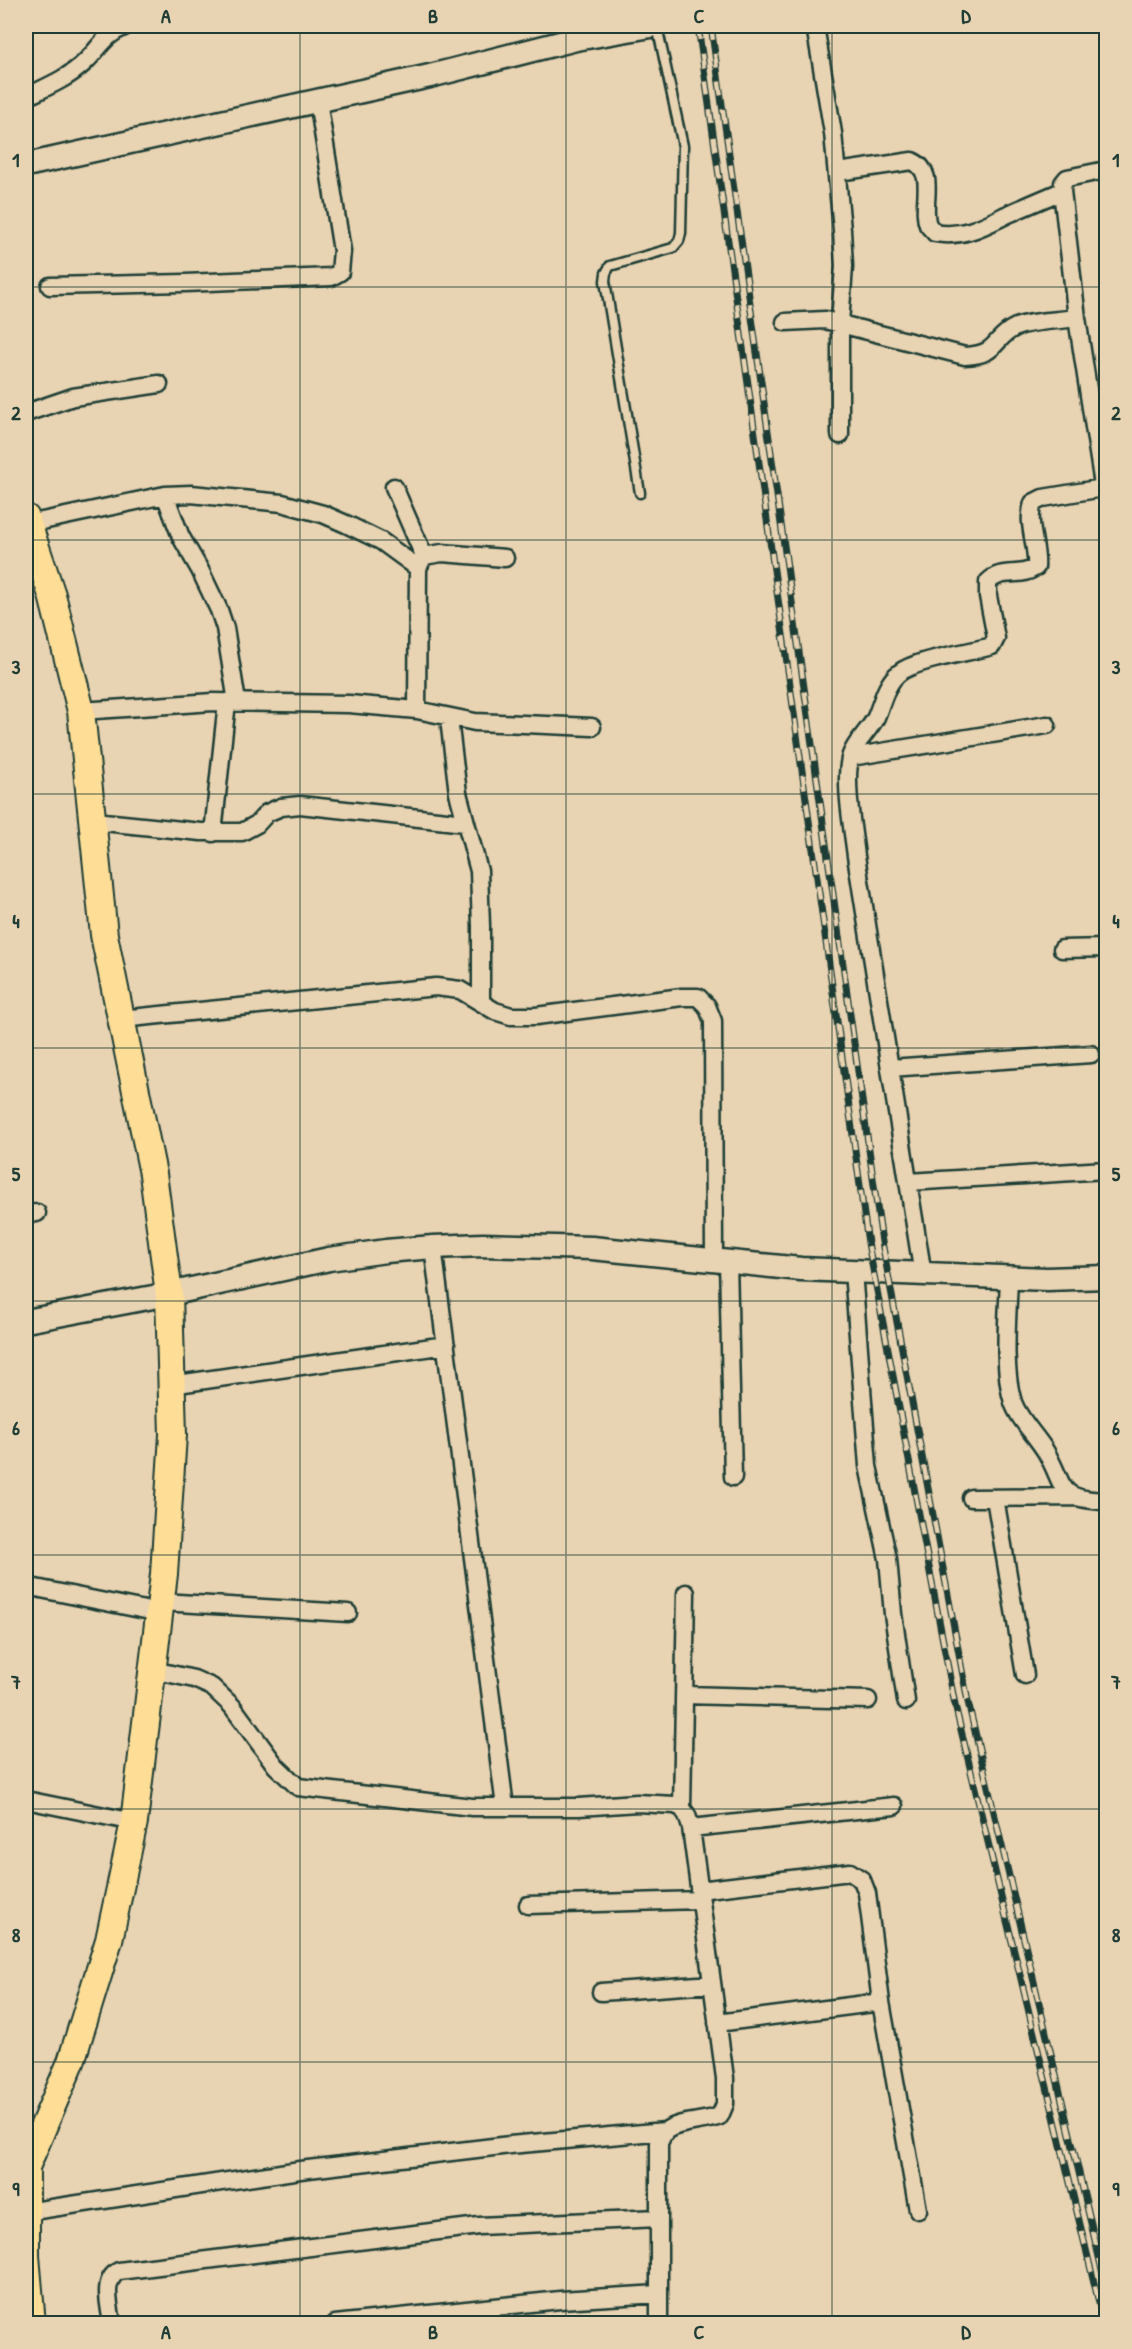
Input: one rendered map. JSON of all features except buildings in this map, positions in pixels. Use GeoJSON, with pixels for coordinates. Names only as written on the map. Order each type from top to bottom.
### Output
{"type":"FeatureCollection","features":[{"type":"Feature","properties":{"kind":"main road"},"geometry":{"type":"LineString","coordinates":[[27,521],[52,595],[81,711],[104,935],[153,1174],[169,1294],[173,1435],[161,1607],[134,1822],[109,1940],[78,2040],[26,2168],[26,2256],[32,2324]]}},
{"type":"Feature","properties":{"kind":"street"},"geometry":{"type":"LineString","coordinates":[[26,97],[69,75],[86,62],[104,38],[126,26]]}},
{"type":"Feature","properties":{"kind":"street"},"geometry":{"type":"LineString","coordinates":[[26,165],[318,101],[604,30],[651,26]]}},
{"type":"Feature","properties":{"kind":"street"},"geometry":{"type":"LineString","coordinates":[[815,26],[838,172],[844,266],[840,324],[840,435]]}},
{"type":"Feature","properties":{"kind":"street"},"geometry":{"type":"LineString","coordinates":[[50,285],[185,283],[331,277],[340,272],[342,251],[318,101]]}},
{"type":"Feature","properties":{"kind":"street"},"geometry":{"type":"LineString","coordinates":[[838,172],[912,161],[920,164],[926,182],[928,224],[935,233],[946,235],[959,234],[989,225],[1062,191]]}},
{"type":"Feature","properties":{"kind":"street"},"geometry":{"type":"LineString","coordinates":[[922,1275],[856,856],[850,803],[850,757],[857,742],[868,732],[889,684],[900,672],[916,665],[992,646],[996,638],[988,596],[988,582],[994,576],[1027,573],[1036,567],[1037,558],[1030,512],[1033,503],[1043,498],[1097,489],[1103,484],[1103,459],[1077,318],[1062,191],[1063,183],[1067,178],[1107,170]]}},
{"type":"Feature","properties":{"kind":"street"},"geometry":{"type":"LineString","coordinates":[[785,322],[825,320],[965,356],[989,352],[1016,327],[1077,318]]}},
{"type":"Feature","properties":{"kind":"street"},"geometry":{"type":"LineString","coordinates":[[26,413],[82,396],[159,384]]}},
{"type":"Feature","properties":{"kind":"street"},"geometry":{"type":"LineString","coordinates":[[394,487],[421,562],[417,710]]}},
{"type":"Feature","properties":{"kind":"street"},"geometry":{"type":"LineString","coordinates":[[27,521],[165,495],[191,494],[282,503],[323,514],[421,562]]}},
{"type":"Feature","properties":{"kind":"street"},"geometry":{"type":"LineString","coordinates":[[165,495],[181,537],[200,570],[225,628],[232,702],[213,833]]}},
{"type":"Feature","properties":{"kind":"street"},"geometry":{"type":"LineString","coordinates":[[421,562],[442,553],[505,558]]}},
{"type":"Feature","properties":{"kind":"street"},"geometry":{"type":"LineString","coordinates":[[81,711],[232,702],[349,704],[417,710],[449,719],[475,722],[592,727]]}},
{"type":"Feature","properties":{"kind":"street"},"geometry":{"type":"LineString","coordinates":[[449,719],[458,793],[479,871],[481,1001]]}},
{"type":"Feature","properties":{"kind":"street"},"geometry":{"type":"LineString","coordinates":[[850,757],[1047,725]]}},
{"type":"Feature","properties":{"kind":"street"},"geometry":{"type":"LineString","coordinates":[[93,821],[213,833],[242,832],[257,824],[267,813],[281,807],[300,805],[465,824]]}},
{"type":"Feature","properties":{"kind":"street"},"geometry":{"type":"LineString","coordinates":[[1062,949],[1107,948]]}},
{"type":"Feature","properties":{"kind":"street"},"geometry":{"type":"LineString","coordinates":[[121,1019],[435,987],[460,990],[495,1011],[511,1016],[536,1016],[682,997],[698,997],[707,1006],[713,1021],[721,1261],[733,1477]]}},
{"type":"Feature","properties":{"kind":"street"},"geometry":{"type":"LineString","coordinates":[[890,1068],[1091,1054]]}},
{"type":"Feature","properties":{"kind":"street"},"geometry":{"type":"LineString","coordinates":[[908,1182],[1107,1170]]}},
{"type":"Feature","properties":{"kind":"street"},"geometry":{"type":"LineString","coordinates":[[433,1246],[506,1807]]}},
{"type":"Feature","properties":{"kind":"street"},"geometry":{"type":"LineString","coordinates":[[26,1321],[169,1294],[329,1259],[433,1246],[592,1248],[721,1261],[922,1275],[1107,1278]]}},
{"type":"Feature","properties":{"kind":"street"},"geometry":{"type":"LineString","coordinates":[[853,1271],[867,1466],[888,1559],[893,1614],[906,1701]]}},
{"type":"Feature","properties":{"kind":"street"},"geometry":{"type":"LineString","coordinates":[[1009,1278],[1007,1345],[1013,1402],[1047,1455],[1061,1485],[1077,1497]]}},
{"type":"Feature","properties":{"kind":"street"},"geometry":{"type":"LineString","coordinates":[[171,1385],[446,1345]]}},
{"type":"Feature","properties":{"kind":"street"},"geometry":{"type":"LineString","coordinates":[[971,1498],[1077,1497],[1107,1501]]}},
{"type":"Feature","properties":{"kind":"street"},"geometry":{"type":"LineString","coordinates":[[995,1498],[1025,1675]]}},
{"type":"Feature","properties":{"kind":"street"},"geometry":{"type":"LineString","coordinates":[[26,1586],[161,1607],[348,1613]]}},
{"type":"Feature","properties":{"kind":"street"},"geometry":{"type":"LineString","coordinates":[[682,1808],[686,1593]]}},
{"type":"Feature","properties":{"kind":"street"},"geometry":{"type":"LineString","coordinates":[[26,2212],[300,2170],[510,2145],[665,2131],[720,2116],[725,2104],[717,2022],[691,1828],[682,1808],[675,1805],[637,1803],[579,1807],[444,1805],[298,1787],[276,1766],[232,1706],[212,1687],[194,1679],[153,1670]]}},
{"type":"Feature","properties":{"kind":"street"},"geometry":{"type":"LineString","coordinates":[[684,1695],[868,1701]]}},
{"type":"Feature","properties":{"kind":"street"},"geometry":{"type":"LineString","coordinates":[[26,1800],[134,1822]]}},
{"type":"Feature","properties":{"kind":"street"},"geometry":{"type":"LineString","coordinates":[[691,1828],[894,1806]]}},
{"type":"Feature","properties":{"kind":"street"},"geometry":{"type":"LineString","coordinates":[[528,1905],[700,1895],[850,1872],[862,1880],[867,1893],[880,2002],[918,2210]]}},
{"type":"Feature","properties":{"kind":"street"},"geometry":{"type":"LineString","coordinates":[[601,1992],[712,1984]]}},
{"type":"Feature","properties":{"kind":"street"},"geometry":{"type":"LineString","coordinates":[[717,2022],[880,2002]]}},
{"type":"Feature","properties":{"kind":"street"},"geometry":{"type":"LineString","coordinates":[[659,2324],[658,2162],[659,2143],[665,2131]]}},
{"type":"Feature","properties":{"kind":"street"},"geometry":{"type":"LineString","coordinates":[[112,2324],[108,2283],[112,2274],[119,2271],[479,2226],[659,2218]]}},
{"type":"Feature","properties":{"kind":"street"},"geometry":{"type":"LineString","coordinates":[[335,2324],[560,2300],[659,2294]]}},
{"type":"Feature","properties":{"kind":"lane"},"geometry":{"type":"LineString","coordinates":[[640,493],[605,281],[610,266],[673,248],[679,241],[681,233],[683,146],[657,26]]}},
{"type":"Feature","properties":{"kind":"railway"},"geometry":{"type":"LineString","coordinates":[[698,26],[868,1243],[955,1705],[1104,2324]]}},
{"type":"Feature","properties":{"kind":"railway"},"geometry":{"type":"LineString","coordinates":[[711,26],[882,1242],[968,1702],[1106,2287]]}}]}
